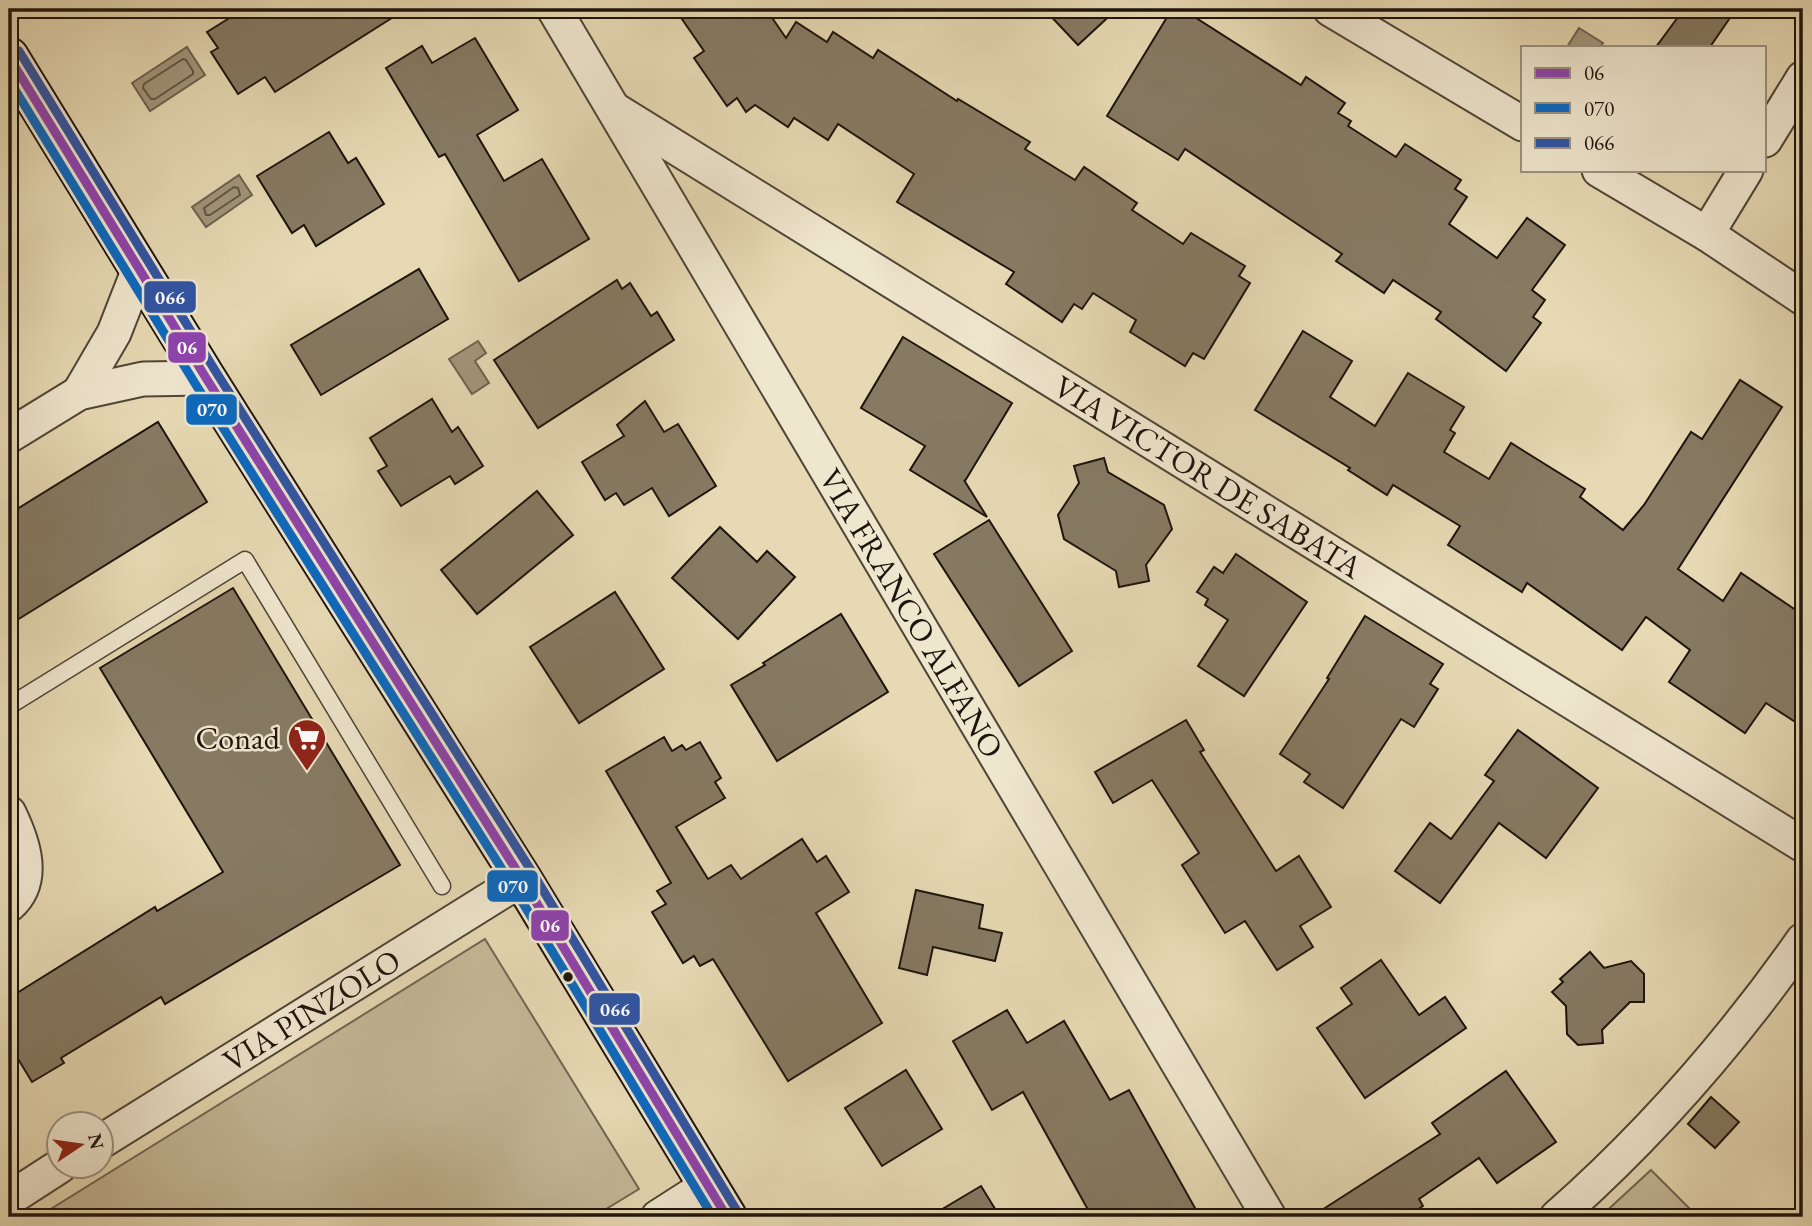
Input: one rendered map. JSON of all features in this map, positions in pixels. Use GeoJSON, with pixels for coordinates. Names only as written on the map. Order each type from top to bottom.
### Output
{"type":"FeatureCollection","features":[{"type":"Feature","properties":{"kind":"street","name":"VIA FRANCO ALFANO"},"geometry":{"type":"LineString","coordinates":[[554,9],[1269,1217]]}},
{"type":"Feature","properties":{"kind":"street"},"geometry":{"type":"LineString","coordinates":[[1330,9],[1521,123]]}},
{"type":"Feature","properties":{"kind":"street"},"geometry":{"type":"LineString","coordinates":[[9,57],[206,378],[522,879],[727,1217]]}},
{"type":"Feature","properties":{"kind":"street"},"geometry":{"type":"LineString","coordinates":[[1766,138],[1803,78]]}},
{"type":"Feature","properties":{"kind":"street","name":"VIA VICTOR DE SABATA"},"geometry":{"type":"LineString","coordinates":[[612,108],[1803,845]]}},
{"type":"Feature","properties":{"kind":"street"},"geometry":{"type":"LineString","coordinates":[[1602,172],[1707,234],[1803,298]]}},
{"type":"Feature","properties":{"kind":"street"},"geometry":{"type":"LineString","coordinates":[[1707,234],[1745,172]]}},
{"type":"Feature","properties":{"kind":"street"},"geometry":{"type":"LineString","coordinates":[[79,393],[114,333],[139,269]]}},
{"type":"Feature","properties":{"kind":"street"},"geometry":{"type":"LineString","coordinates":[[9,436],[79,393],[143,379],[206,378]]}},
{"type":"Feature","properties":{"kind":"street"},"geometry":{"type":"LineString","coordinates":[[9,813],[20,835],[26,871],[17,898],[9,905]]}},
{"type":"Feature","properties":{"kind":"street","name":"VIA PINZOLO"},"geometry":{"type":"LineString","coordinates":[[116,1132],[522,879]]}},
{"type":"Feature","properties":{"kind":"street"},"geometry":{"type":"LineString","coordinates":[[1556,1217],[1639,1139],[1702,1070],[1756,1004],[1803,940]]}},
{"type":"Feature","properties":{"kind":"street"},"geometry":{"type":"LineString","coordinates":[[9,1199],[46,1176]]}},
{"type":"Feature","properties":{"kind":"street"},"geometry":{"type":"LineString","coordinates":[[658,1217],[708,1185]]}},
{"type":"Feature","properties":{"kind":"lane"},"geometry":{"type":"LineString","coordinates":[[9,706],[244,560],[442,886]]}},
{"type":"Feature","properties":{"kind":"shaded area"},"geometry":{"type":"Polygon","coordinates":[[[485,939],[639,1189],[593,1217],[38,1217],[97,1180],[116,1180],[116,1168],[485,939]]]}},
{"type":"Feature","properties":{"kind":"shaded area"},"geometry":{"type":"Polygon","coordinates":[[[1651,1170],[1698,1217],[1600,1217],[1651,1170]]]}},
{"type":"Feature","properties":{"kind":"water"},"geometry":{"type":"Polygon","coordinates":[[[1579,28],[1603,43],[1601,46],[1568,46],[1579,28]]]}},
{"type":"Feature","properties":{"kind":"water"},"geometry":{"type":"Polygon","coordinates":[[[187,47],[205,75],[150,111],[132,83],[187,47]]]}},
{"type":"Feature","properties":{"kind":"water"},"geometry":{"type":"Polygon","coordinates":[[[239,175],[252,195],[206,227],[192,207],[239,175]]]}},
{"type":"Feature","properties":{"kind":"water"},"geometry":{"type":"Polygon","coordinates":[[[478,341],[486,353],[475,361],[489,383],[472,394],[449,359],[478,341]]]}},
{"type":"Feature","properties":{"kind":"building"},"geometry":{"type":"Polygon","coordinates":[[[244,9],[406,9],[275,92],[265,77],[238,94],[211,52],[218,48],[207,32],[244,9]]]}},
{"type":"Feature","properties":{"kind":"building"},"geometry":{"type":"Polygon","coordinates":[[[675,9],[766,9],[786,38],[796,22],[827,42],[833,32],[873,58],[878,50],[957,101],[958,99],[1030,142],[1025,149],[1075,180],[1084,167],[1137,203],[1132,210],[1183,244],[1191,233],[1245,266],[1239,276],[1250,283],[1204,359],[1193,353],[1185,366],[1130,332],[1136,320],[1093,293],[1082,309],[1074,304],[1062,322],[1006,284],[1014,272],[897,202],[914,174],[838,124],[828,140],[794,118],[788,127],[755,105],[746,112],[737,98],[727,106],[694,58],[704,51],[675,9]]]}},
{"type":"Feature","properties":{"kind":"building"},"geometry":{"type":"Polygon","coordinates":[[[1044,9],[1117,9],[1078,45],[1044,9]]]}},
{"type":"Feature","properties":{"kind":"building"},"geometry":{"type":"Polygon","coordinates":[[[1172,9],[1182,9],[1301,85],[1306,77],[1345,103],[1338,113],[1351,121],[1348,126],[1396,157],[1405,144],[1461,180],[1455,189],[1467,197],[1449,224],[1497,258],[1527,218],[1565,245],[1532,290],[1545,300],[1533,317],[1541,323],[1506,371],[1436,319],[1441,312],[1393,280],[1384,293],[1336,261],[1342,254],[1185,149],[1178,160],[1107,116],[1172,9]]]}},
{"type":"Feature","properties":{"kind":"building"},"geometry":{"type":"Polygon","coordinates":[[[1684,9],[1736,9],[1711,46],[1657,46],[1684,9]]]}},
{"type":"Feature","properties":{"kind":"building"},"geometry":{"type":"Polygon","coordinates":[[[475,38],[518,110],[477,135],[504,181],[542,159],[589,239],[519,281],[445,154],[439,157],[386,68],[422,46],[432,63],[475,38]]]}},
{"type":"Feature","properties":{"kind":"building"},"geometry":{"type":"Polygon","coordinates":[[[329,132],[348,163],[356,158],[384,204],[316,246],[304,225],[292,233],[257,176],[329,132]]]}},
{"type":"Feature","properties":{"kind":"building"},"geometry":{"type":"Polygon","coordinates":[[[419,269],[448,319],[321,395],[291,345],[419,269]]]}},
{"type":"Feature","properties":{"kind":"building"},"geometry":{"type":"Polygon","coordinates":[[[617,280],[622,289],[630,283],[651,316],[657,312],[674,340],[538,428],[494,360],[617,280]]]}},
{"type":"Feature","properties":{"kind":"building"},"geometry":{"type":"Polygon","coordinates":[[[1303,331],[1352,361],[1330,397],[1375,426],[1408,373],[1464,407],[1450,430],[1455,433],[1444,452],[1489,479],[1511,443],[1585,489],[1580,497],[1623,530],[1644,505],[1691,432],[1702,439],[1740,380],[1782,407],[1678,569],[1723,601],[1741,573],[1803,615],[1803,727],[1766,703],[1745,733],[1669,682],[1690,650],[1646,617],[1622,650],[1527,583],[1522,592],[1448,545],[1460,526],[1393,485],[1387,495],[1348,470],[1350,468],[1255,410],[1303,331]]]}},
{"type":"Feature","properties":{"kind":"building"},"geometry":{"type":"Polygon","coordinates":[[[903,337],[1012,403],[964,480],[987,517],[910,470],[925,446],[861,408],[903,337]]]}},
{"type":"Feature","properties":{"kind":"building"},"geometry":{"type":"Polygon","coordinates":[[[432,399],[452,432],[458,427],[483,466],[455,484],[450,476],[401,506],[378,471],[387,466],[370,438],[432,399]]]}},
{"type":"Feature","properties":{"kind":"building"},"geometry":{"type":"Polygon","coordinates":[[[645,401],[664,432],[678,424],[716,486],[669,516],[652,488],[624,505],[616,493],[605,500],[582,462],[624,436],[617,425],[645,401]]]}},
{"type":"Feature","properties":{"kind":"building"},"geometry":{"type":"Polygon","coordinates":[[[158,422],[207,502],[9,625],[9,514],[158,422]]]}},
{"type":"Feature","properties":{"kind":"building"},"geometry":{"type":"Polygon","coordinates":[[[1104,458],[1108,472],[1164,505],[1172,529],[1146,565],[1149,581],[1119,587],[1116,571],[1064,539],[1058,515],[1079,483],[1074,466],[1104,458]]]}},
{"type":"Feature","properties":{"kind":"building"},"geometry":{"type":"Polygon","coordinates":[[[537,491],[573,535],[477,614],[441,570],[537,491]]]}},
{"type":"Feature","properties":{"kind":"building"},"geometry":{"type":"Polygon","coordinates":[[[989,520],[1072,651],[1019,686],[934,554],[989,520]]]}},
{"type":"Feature","properties":{"kind":"building"},"geometry":{"type":"Polygon","coordinates":[[[720,527],[757,562],[767,551],[795,577],[738,639],[672,578],[720,527]]]}},
{"type":"Feature","properties":{"kind":"building"},"geometry":{"type":"Polygon","coordinates":[[[1236,554],[1307,602],[1244,696],[1198,666],[1228,620],[1205,605],[1208,599],[1197,592],[1214,567],[1223,573],[1236,554]]]}},
{"type":"Feature","properties":{"kind":"building"},"geometry":{"type":"Polygon","coordinates":[[[233,588],[400,865],[165,1004],[161,997],[61,1058],[64,1063],[32,1082],[9,1044],[9,998],[155,907],[157,911],[223,872],[100,668],[233,588]]]}},
{"type":"Feature","properties":{"kind":"building"},"geometry":{"type":"Polygon","coordinates":[[[615,592],[664,669],[579,723],[530,647],[615,592]]]}},
{"type":"Feature","properties":{"kind":"building"},"geometry":{"type":"Polygon","coordinates":[[[841,614],[888,692],[777,761],[731,685],[841,614]]]}},
{"type":"Feature","properties":{"kind":"building"},"geometry":{"type":"Polygon","coordinates":[[[1365,616],[1443,664],[1430,684],[1438,689],[1414,727],[1401,719],[1343,808],[1304,782],[1310,774],[1280,754],[1329,679],[1327,678],[1365,616]]]}},
{"type":"Feature","properties":{"kind":"building"},"geometry":{"type":"Polygon","coordinates":[[[1186,720],[1204,750],[1200,752],[1276,871],[1299,856],[1331,907],[1300,926],[1313,947],[1277,970],[1245,921],[1225,933],[1182,865],[1199,853],[1152,780],[1113,803],[1095,772],[1186,720]]]}},
{"type":"Feature","properties":{"kind":"building"},"geometry":{"type":"Polygon","coordinates":[[[1518,730],[1598,788],[1546,858],[1499,823],[1440,903],[1395,871],[1430,823],[1451,839],[1494,781],[1485,775],[1518,730]]]}},
{"type":"Feature","properties":{"kind":"building"},"geometry":{"type":"Polygon","coordinates":[[[664,737],[672,751],[682,745],[686,750],[700,742],[721,778],[715,782],[725,798],[676,827],[708,879],[731,865],[741,879],[802,839],[817,862],[826,856],[849,892],[816,913],[882,1023],[788,1081],[713,959],[700,966],[694,956],[683,963],[652,912],[666,904],[657,891],[671,883],[606,771],[664,737]]]}},
{"type":"Feature","properties":{"kind":"building"},"geometry":{"type":"Polygon","coordinates":[[[916,890],[983,905],[979,928],[1002,933],[995,961],[933,947],[927,975],[899,968],[916,890]]]}},
{"type":"Feature","properties":{"kind":"building"},"geometry":{"type":"Polygon","coordinates":[[[1590,952],[1604,968],[1631,961],[1644,974],[1644,1002],[1630,1002],[1602,1030],[1603,1043],[1578,1045],[1567,1034],[1566,1006],[1552,992],[1563,982],[1560,979],[1590,952]]]}},
{"type":"Feature","properties":{"kind":"building"},"geometry":{"type":"Polygon","coordinates":[[[1381,960],[1419,1015],[1445,997],[1466,1028],[1365,1098],[1317,1028],[1352,1004],[1341,988],[1381,960]]]}},
{"type":"Feature","properties":{"kind":"building"},"geometry":{"type":"Polygon","coordinates":[[[1007,1010],[1027,1043],[1064,1021],[1110,1100],[1129,1090],[1200,1217],[1092,1217],[1023,1092],[992,1110],[953,1041],[1007,1010]]]}},
{"type":"Feature","properties":{"kind":"building"},"geometry":{"type":"Polygon","coordinates":[[[906,1070],[942,1129],[882,1166],[845,1108],[906,1070]]]}},
{"type":"Feature","properties":{"kind":"building"},"geometry":{"type":"Polygon","coordinates":[[[1506,1071],[1556,1142],[1497,1183],[1479,1158],[1419,1199],[1423,1206],[1406,1217],[1311,1217],[1440,1134],[1432,1123],[1506,1071]]]}},
{"type":"Feature","properties":{"kind":"building"},"geometry":{"type":"Polygon","coordinates":[[[1711,1097],[1739,1122],[1715,1148],[1688,1124],[1711,1097]]]}},
{"type":"Feature","properties":{"kind":"building"},"geometry":{"type":"Polygon","coordinates":[[[981,1186],[1000,1217],[929,1217],[981,1186]]]}},
{"type":"Feature","properties":{"kind":"transit line","name":"066"},"geometry":{"type":"LineString","coordinates":[[19,51],[216,372],[532,872],[737,1211]]}},
{"type":"Feature","properties":{"kind":"transit line","name":"06"},"geometry":{"type":"LineString","coordinates":[[9,57],[206,378],[522,879],[727,1217]]}},
{"type":"Feature","properties":{"kind":"transit line","name":"070"},"geometry":{"type":"LineString","coordinates":[[9,80],[196,385],[512,885],[713,1217]]}},
{"type":"Feature","properties":{"kind":"place","name":"Conad"},"geometry":{"type":"Point","coordinates":[307,772]}}]}
